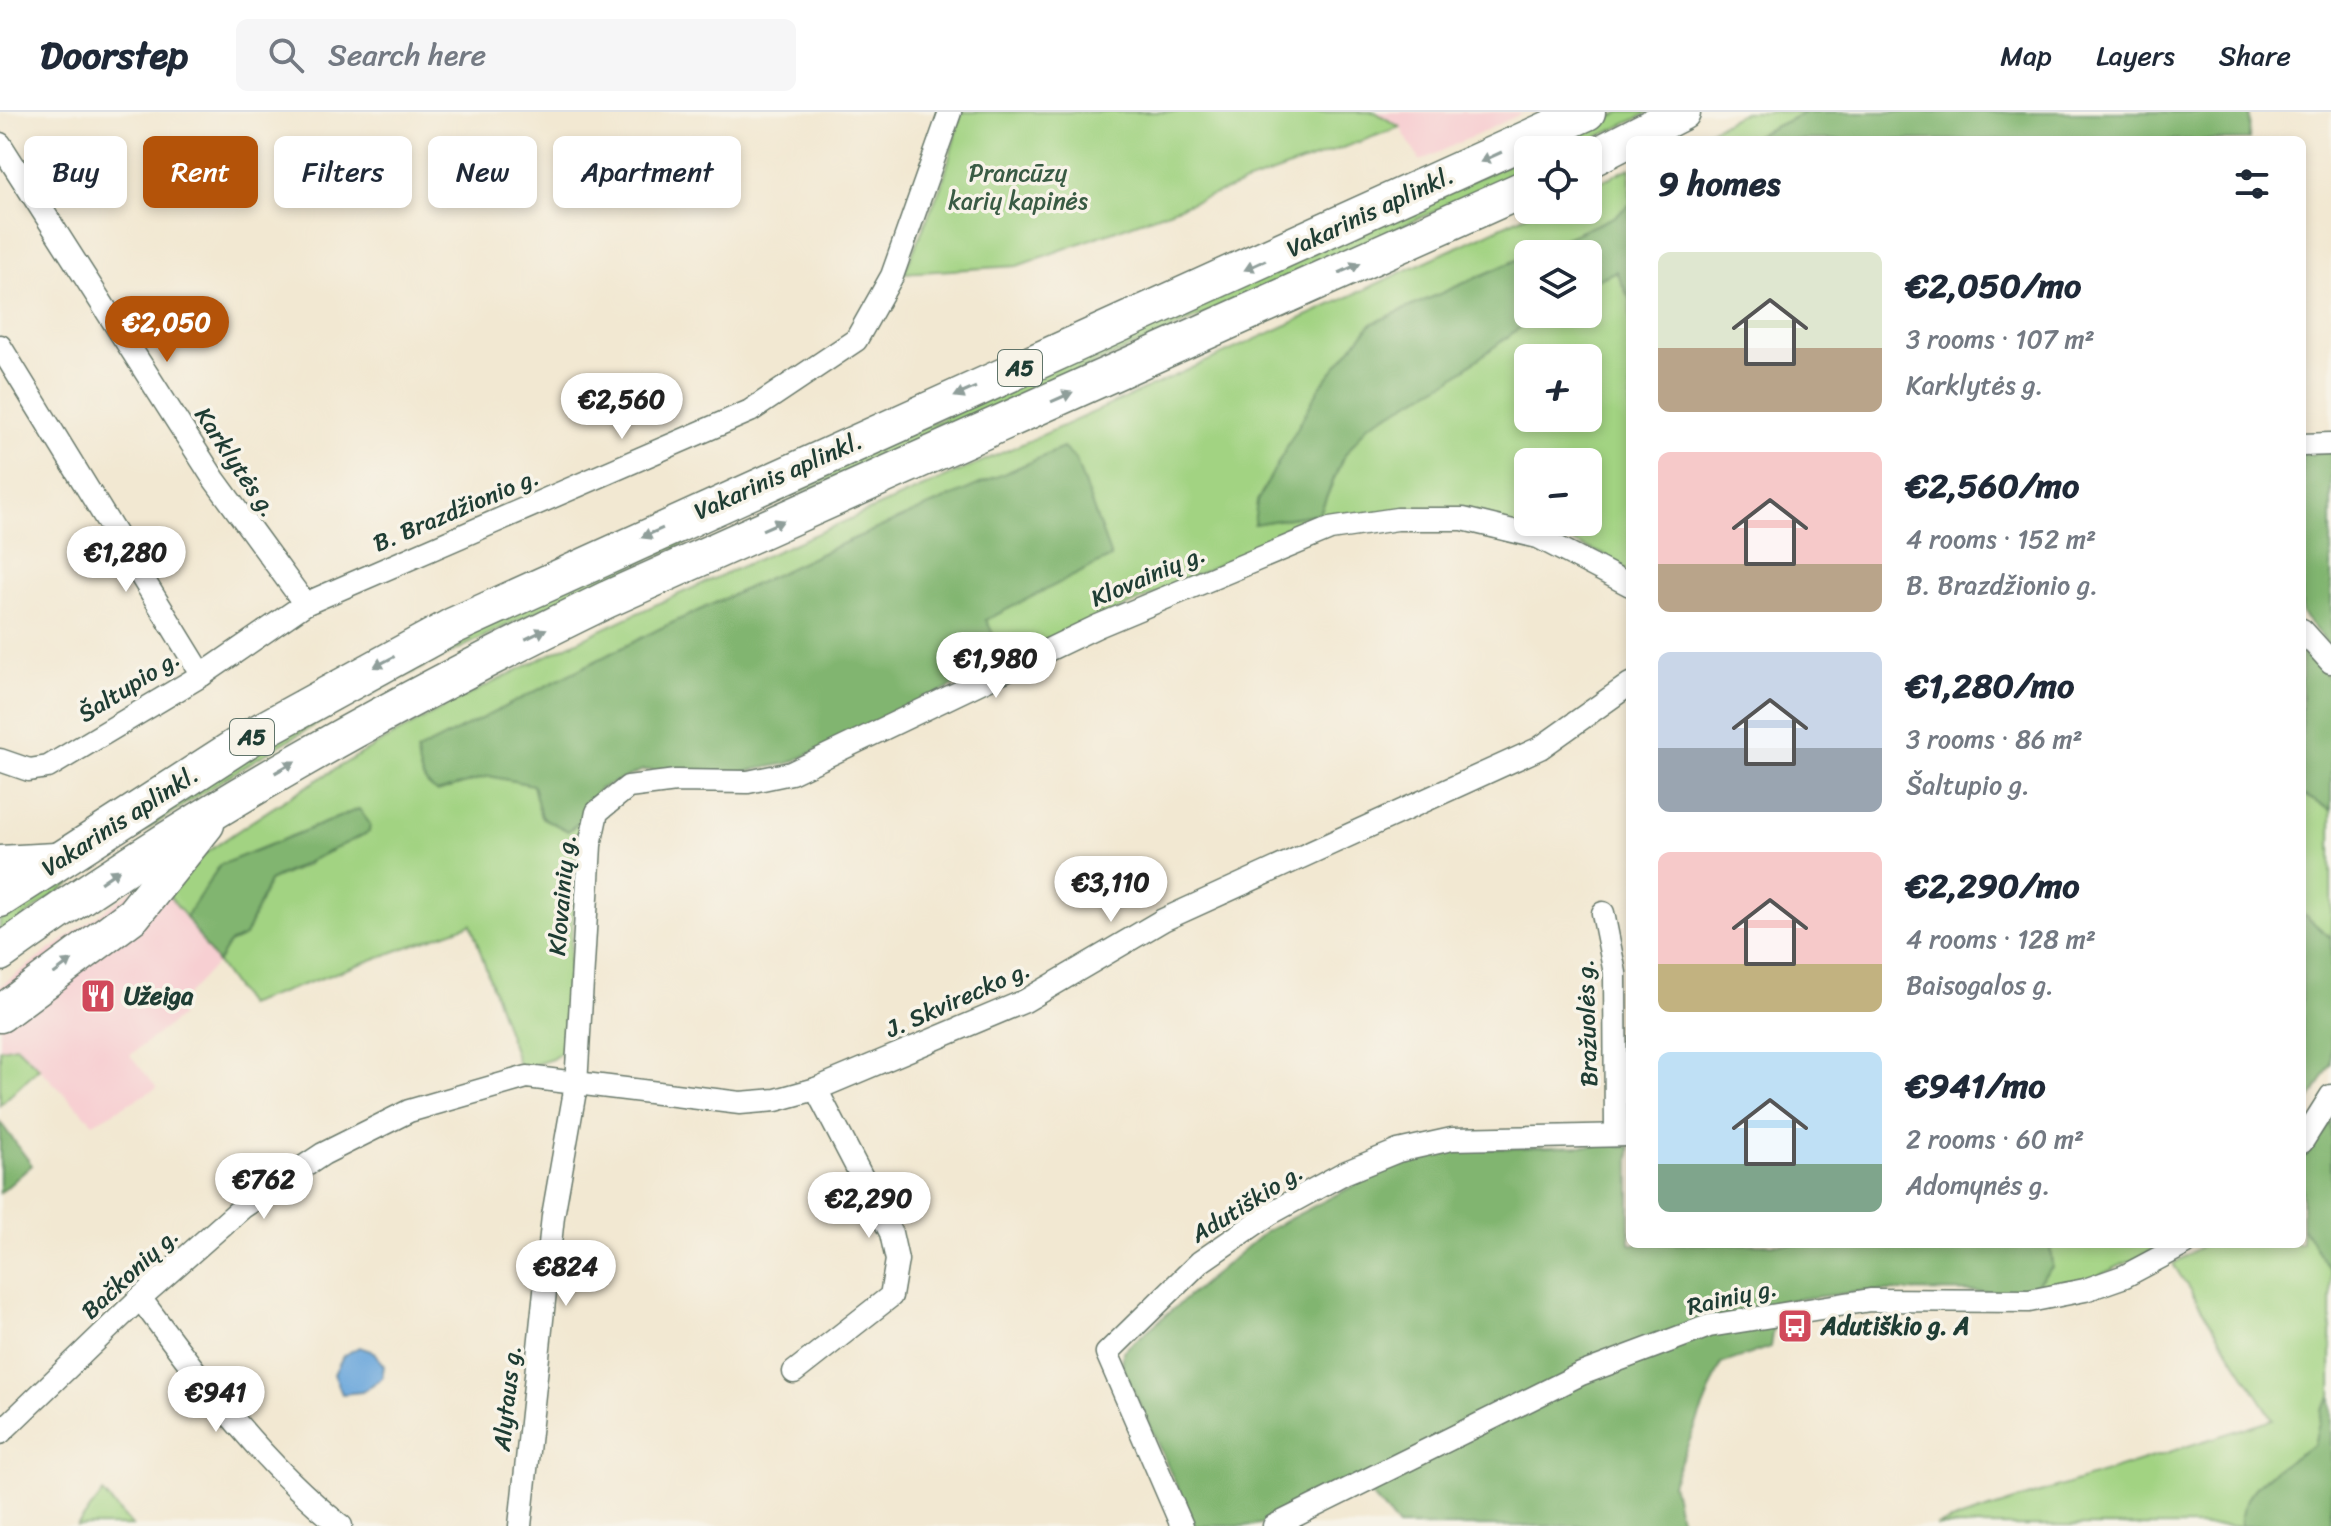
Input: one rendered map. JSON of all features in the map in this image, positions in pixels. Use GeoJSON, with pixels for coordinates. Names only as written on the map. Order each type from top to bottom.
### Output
{"type":"FeatureCollection","features":[{"type":"Feature","properties":{"kind":"highway","name":"Vakarinis aplinkl."},"geometry":{"type":"LineString","coordinates":[[0,899],[269,726],[453,626],[1587,112]]}},
{"type":"Feature","properties":{"kind":"highway"},"geometry":{"type":"LineString","coordinates":[[1635,136],[1682,112]]}},
{"type":"Feature","properties":{"kind":"highway"},"geometry":{"type":"LineString","coordinates":[[1602,153],[1626,141]]}},
{"type":"Feature","properties":{"kind":"highway","name":"Vakarinis aplinkl."},"geometry":{"type":"LineString","coordinates":[[0,953],[124,866],[218,807],[439,682],[606,600],[1514,193]]}},
{"type":"Feature","properties":{"kind":"highway"},"geometry":{"type":"LineString","coordinates":[[0,1014],[133,915],[218,807]]}},
{"type":"Feature","properties":{"kind":"highway"},"geometry":{"type":"LineString","coordinates":[[0,864],[58,860]]}},
{"type":"Feature","properties":{"kind":"street","name":"B. Brazdžionio g."},"geometry":{"type":"LineString","coordinates":[[202,675],[305,604],[750,411],[856,340],[892,276],[950,112]]}},
{"type":"Feature","properties":{"kind":"street","name":"Karklytės g."},"geometry":{"type":"LineString","coordinates":[[0,144],[214,479],[305,604]]}},
{"type":"Feature","properties":{"kind":"street","name":"Šaltupio g."},"geometry":{"type":"LineString","coordinates":[[0,346],[202,675],[48,767],[29,770],[0,760]]}},
{"type":"Feature","properties":{"kind":"street"},"geometry":{"type":"LineString","coordinates":[[2306,445],[2331,444]]}},
{"type":"Feature","properties":{"kind":"street","name":"Klovainių g."},"geometry":{"type":"LineString","coordinates":[[576,1085],[590,845],[597,812],[628,787],[676,781],[748,782],[791,773],[1098,626],[1330,529],[1397,519],[1463,519],[1538,537],[1626,583]]}},
{"type":"Feature","properties":{"kind":"street"},"geometry":{"type":"LineString","coordinates":[[2306,634],[2331,662]]}},
{"type":"Feature","properties":{"kind":"street","name":"J. Skvirecko g."},"geometry":{"type":"LineString","coordinates":[[576,1085],[740,1103],[776,1100],[816,1089],[1025,1001],[1163,920],[1540,748],[1626,687]]}},
{"type":"Feature","properties":{"kind":"street","name":"Bražuolės g."},"geometry":{"type":"LineString","coordinates":[[1603,913],[1615,973],[1623,1134]]}},
{"type":"Feature","properties":{"kind":"street","name":"Bačkonių g."},"geometry":{"type":"LineString","coordinates":[[0,1433],[140,1298],[243,1207],[323,1154],[409,1111],[527,1077],[576,1085]]}},
{"type":"Feature","properties":{"kind":"street","name":"Alytaus g."},"geometry":{"type":"LineString","coordinates":[[520,1526],[553,1216],[576,1085]]}},
{"type":"Feature","properties":{"kind":"street"},"geometry":{"type":"LineString","coordinates":[[794,1372],[891,1296],[897,1260],[891,1233],[816,1089]]}},
{"type":"Feature","properties":{"kind":"street"},"geometry":{"type":"LineString","coordinates":[[2306,1136],[2331,1096]]}},
{"type":"Feature","properties":{"kind":"street","name":"Adutiškio g."},"geometry":{"type":"LineString","coordinates":[[1182,1526],[1107,1353],[1200,1262],[1271,1213],[1344,1173],[1398,1151],[1452,1139],[1623,1134]]}},
{"type":"Feature","properties":{"kind":"street","name":"Rainių g."},"geometry":{"type":"LineString","coordinates":[[1274,1526],[1581,1374],[1709,1326],[1870,1300],[2029,1301],[2085,1290],[2125,1276],[2178,1248]]}},
{"type":"Feature","properties":{"kind":"street"},"geometry":{"type":"LineString","coordinates":[[140,1298],[213,1396],[312,1503],[341,1526]]}},
{"type":"Feature","properties":{"kind":"shaded area"},"geometry":{"type":"Polygon","coordinates":[[[1375,112],[1525,112],[1420,161],[1400,127],[1375,112]]]}},
{"type":"Feature","properties":{"kind":"shaded area"},"geometry":{"type":"Polygon","coordinates":[[[138,886],[167,893],[217,963],[175,1008],[181,1016],[130,1055],[157,1088],[93,1123],[17,1046],[0,1049],[0,986],[138,886]]]}},
{"type":"Feature","properties":{"kind":"green space","name":"Prancūzų karių kapinės"},"geometry":{"type":"Polygon","coordinates":[[[962,112],[1375,112],[1400,127],[1017,266],[904,273],[942,184],[962,112]]]}},
{"type":"Feature","properties":{"kind":"green space"},"geometry":{"type":"Polygon","coordinates":[[[1621,112],[1651,112],[1600,136],[1569,136],[1621,112]]]}},
{"type":"Feature","properties":{"kind":"green space"},"geometry":{"type":"Polygon","coordinates":[[[1744,112],[1806,112],[1755,136],[1699,136],[1744,112]]]}},
{"type":"Feature","properties":{"kind":"green space"},"geometry":{"type":"Polygon","coordinates":[[[1806,112],[2250,112],[2249,136],[1755,136],[1806,112]]]}},
{"type":"Feature","properties":{"kind":"green space"},"geometry":{"type":"Polygon","coordinates":[[[1514,161],[1514,175],[1165,333],[689,541],[433,662],[235,772],[0,935],[0,919],[118,837],[269,741],[463,634],[1514,161]]]}},
{"type":"Feature","properties":{"kind":"green space"},"geometry":{"type":"Polygon","coordinates":[[[1626,170],[1626,207],[1602,222],[1602,181],[1626,170]]]}},
{"type":"Feature","properties":{"kind":"green space"},"geometry":{"type":"Polygon","coordinates":[[[1626,207],[1626,292],[1616,271],[1602,278],[1602,240],[1561,240],[1602,222],[1626,207]]]}},
{"type":"Feature","properties":{"kind":"green space"},"geometry":{"type":"Polygon","coordinates":[[[1514,221],[1514,224],[1598,224],[1562,240],[1514,240],[1514,261],[1371,324],[1254,524],[1320,513],[1342,459],[1368,425],[1451,379],[1519,328],[1602,328],[1602,278],[1616,271],[1626,292],[1626,570],[1605,555],[1557,536],[1602,536],[1602,448],[1514,448],[1514,528],[1333,520],[1255,548],[1007,661],[985,620],[1063,448],[835,547],[659,629],[437,792],[489,776],[533,785],[541,817],[568,830],[581,821],[562,1052],[552,1059],[520,1069],[471,924],[247,1005],[217,963],[229,943],[245,936],[269,881],[307,865],[359,809],[220,865],[186,917],[167,893],[177,874],[262,814],[351,759],[536,661],[1514,221]]]}},
{"type":"Feature","properties":{"kind":"green space"},"geometry":{"type":"Polygon","coordinates":[[[1514,261],[1514,328],[1519,328],[1451,379],[1368,425],[1342,459],[1320,513],[1254,524],[1257,501],[1321,385],[1371,324],[1514,261]]]}},
{"type":"Feature","properties":{"kind":"green space"},"geometry":{"type":"Polygon","coordinates":[[[1063,448],[1075,459],[1111,557],[986,620],[1007,661],[790,763],[737,773],[643,770],[599,789],[581,821],[568,831],[541,817],[533,785],[489,776],[437,792],[421,774],[417,751],[659,629],[835,547],[1063,448]]]}},
{"type":"Feature","properties":{"kind":"green space"},"geometry":{"type":"Polygon","coordinates":[[[2331,452],[2331,648],[2306,619],[2306,454],[2331,452]]]}},
{"type":"Feature","properties":{"kind":"green space"},"geometry":{"type":"Polygon","coordinates":[[[2306,654],[2331,680],[2331,810],[2306,796],[2306,654]]]}},
{"type":"Feature","properties":{"kind":"green space"},"geometry":{"type":"Polygon","coordinates":[[[2306,796],[2331,810],[2331,938],[2306,916],[2306,796]]]}},
{"type":"Feature","properties":{"kind":"green space"},"geometry":{"type":"Polygon","coordinates":[[[359,809],[370,824],[369,832],[269,881],[245,936],[229,943],[217,963],[186,917],[220,865],[359,809]]]}},
{"type":"Feature","properties":{"kind":"green space"},"geometry":{"type":"Polygon","coordinates":[[[2306,916],[2331,938],[2331,1064],[2306,1107],[2306,916]]]}},
{"type":"Feature","properties":{"kind":"green space"},"geometry":{"type":"Polygon","coordinates":[[[16,1046],[39,1068],[0,1105],[0,1049],[16,1046]]]}},
{"type":"Feature","properties":{"kind":"green space"},"geometry":{"type":"Polygon","coordinates":[[[0,1122],[32,1165],[0,1193],[0,1122]]]}},
{"type":"Feature","properties":{"kind":"green space"},"geometry":{"type":"Polygon","coordinates":[[[2331,1122],[2331,1271],[2306,1233],[2306,1155],[2331,1122]]]}},
{"type":"Feature","properties":{"kind":"green space"},"geometry":{"type":"Polygon","coordinates":[[[1626,1147],[1626,1248],[2050,1248],[2052,1267],[2029,1292],[1866,1291],[1773,1302],[1770,1347],[1721,1364],[1672,1483],[1681,1523],[1685,1526],[1398,1526],[1360,1482],[1284,1521],[1244,1526],[1195,1526],[1122,1366],[1123,1351],[1266,1231],[1376,1174],[1448,1150],[1626,1147]]]}},
{"type":"Feature","properties":{"kind":"green space"},"geometry":{"type":"Polygon","coordinates":[[[2306,1233],[2331,1271],[2331,1397],[2322,1410],[2314,1445],[2278,1468],[2255,1488],[2242,1512],[2241,1526],[1936,1526],[2273,1419],[2173,1264],[2199,1248],[2306,1248],[2306,1233]]]}},
{"type":"Feature","properties":{"kind":"green space"},"geometry":{"type":"Polygon","coordinates":[[[2050,1248],[2158,1248],[2094,1278],[2029,1292],[2052,1267],[2050,1248]]]}},
{"type":"Feature","properties":{"kind":"green space"},"geometry":{"type":"Polygon","coordinates":[[[2331,1397],[2331,1526],[2241,1526],[2242,1512],[2255,1488],[2278,1468],[2314,1445],[2322,1410],[2331,1397]]]}},
{"type":"Feature","properties":{"kind":"green space"},"geometry":{"type":"Polygon","coordinates":[[[103,1493],[132,1526],[77,1526],[103,1493]]]}},
{"type":"Feature","properties":{"kind":"water"},"geometry":{"type":"Polygon","coordinates":[[[359,1347],[374,1352],[384,1366],[382,1378],[362,1392],[342,1394],[334,1374],[343,1356],[359,1347]]]}},
{"type":"Feature","properties":{"kind":"place","name":"Užeiga"},"geometry":{"type":"Point","coordinates":[98,996]}},
{"type":"Feature","properties":{"kind":"place","name":"Adutiškio g. A"},"geometry":{"type":"Point","coordinates":[1795,1326]}}]}
